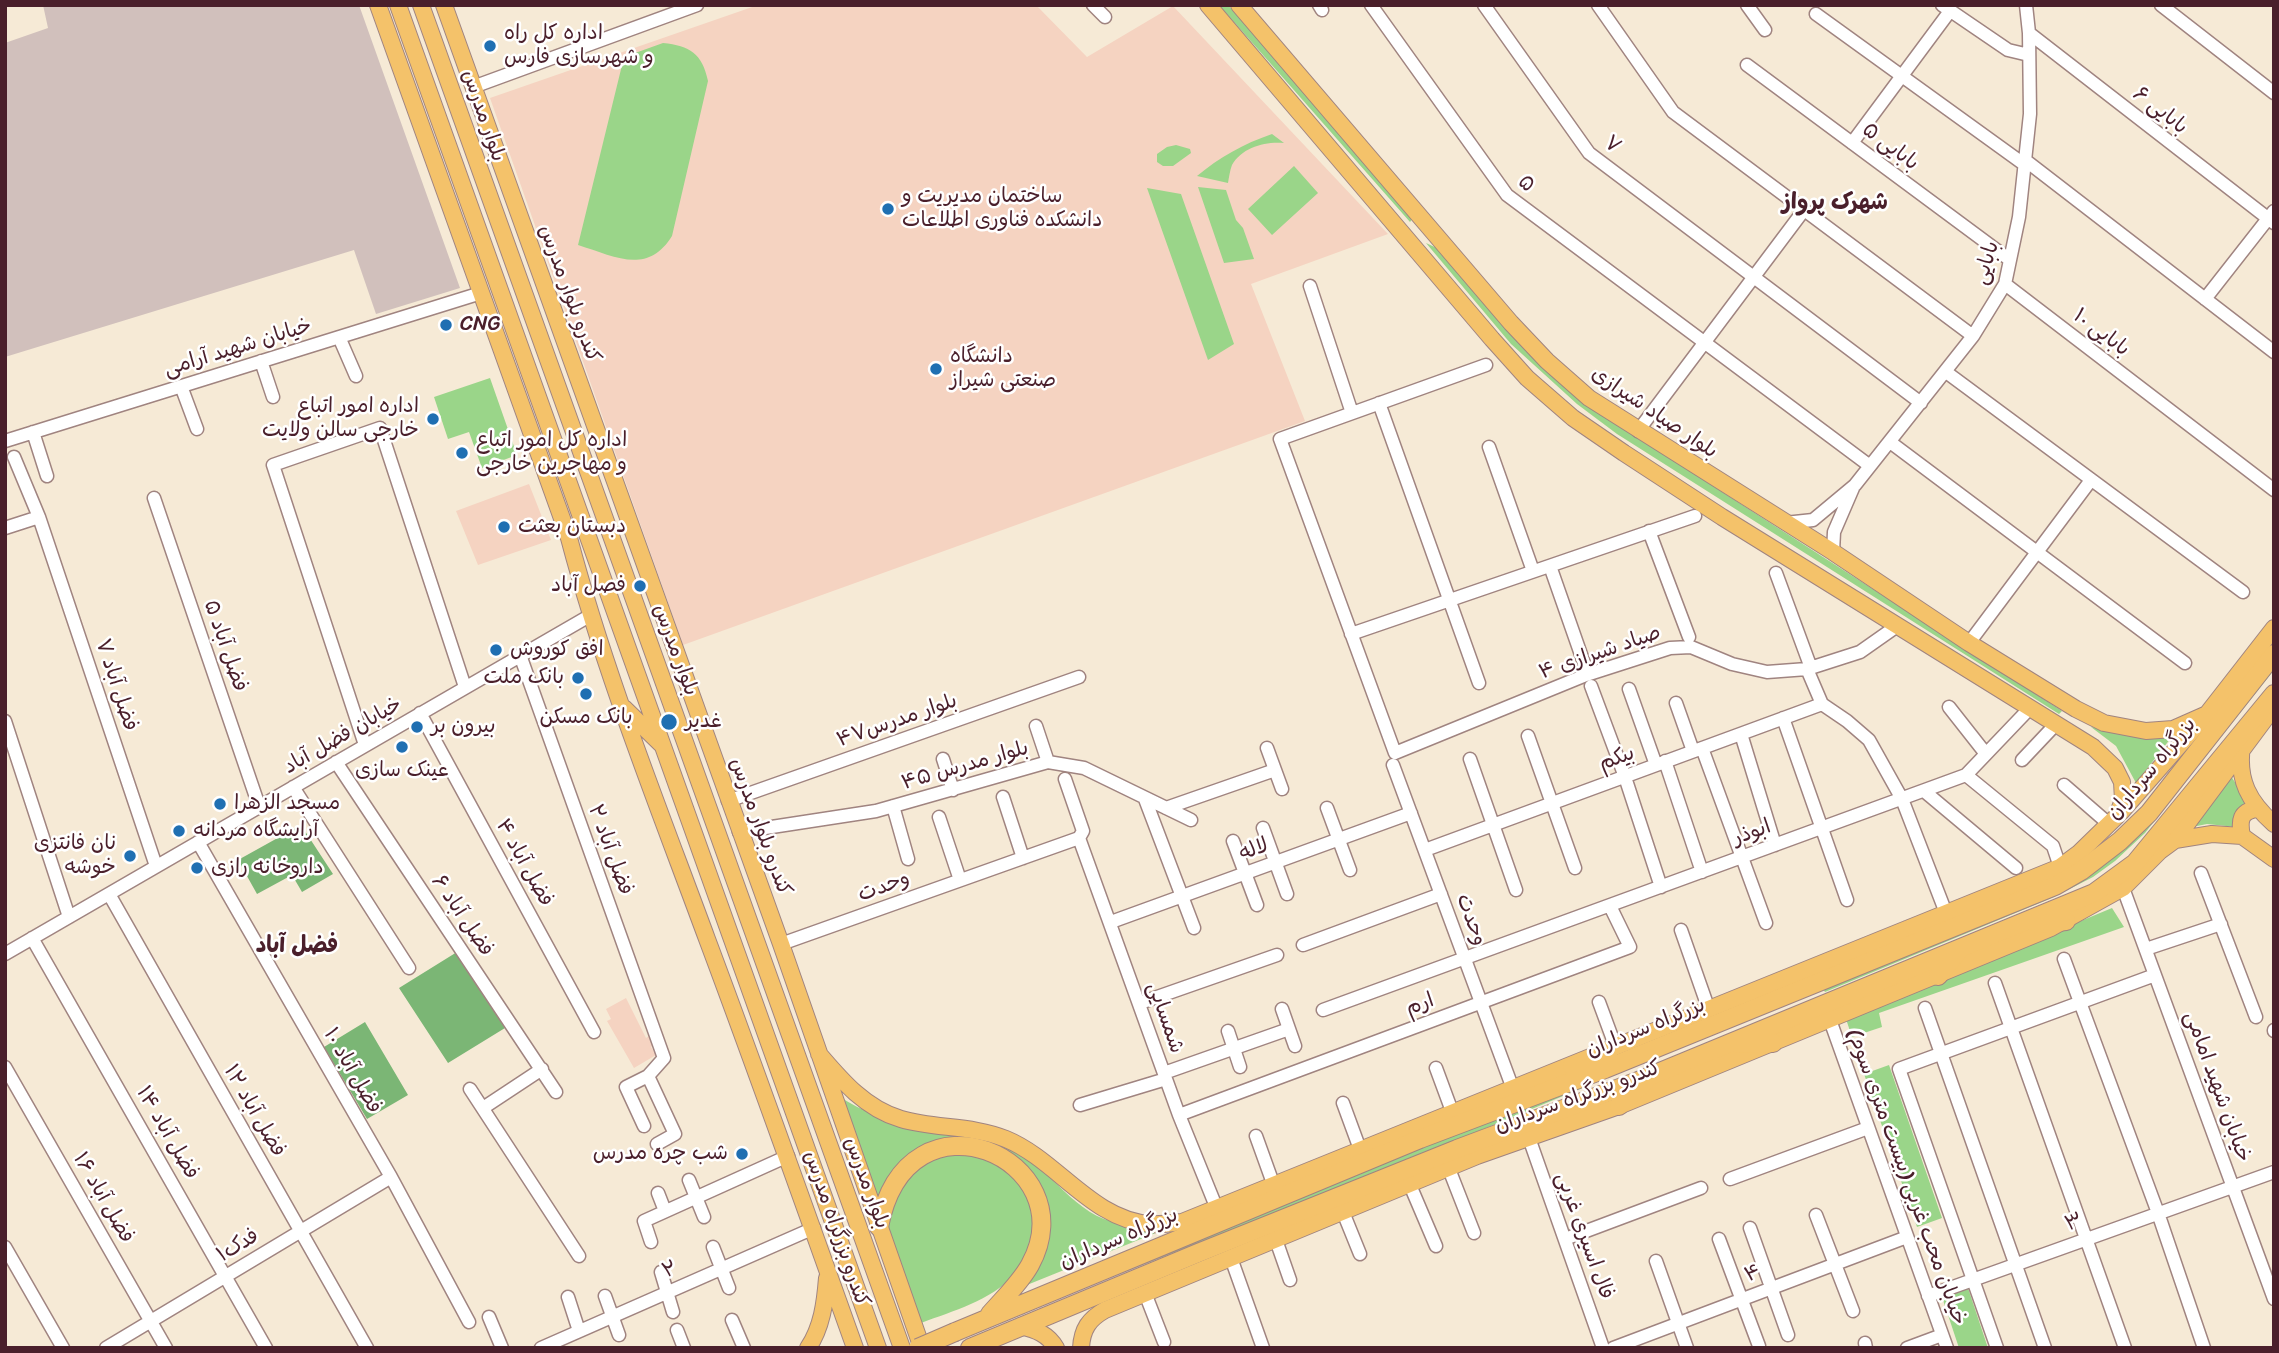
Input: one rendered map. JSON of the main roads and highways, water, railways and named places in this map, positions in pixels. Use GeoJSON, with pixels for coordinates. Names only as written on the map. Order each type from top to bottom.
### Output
{"type":"FeatureCollection","features":[{"type":"Feature","properties":{"kind":"highway","name":"بزرگراه سرداران"},"geometry":{"type":"LineString","coordinates":[[920,1348],[1420,1139],[1643,1054],[2033,896],[2081,871],[2120,841],[2149,813],[2274,654]]}},
{"type":"Feature","properties":{"kind":"highway","name":"بزرگراه سرداران"},"geometry":{"type":"LineString","coordinates":[[970,1348],[1450,1160],[2094,893],[2135,863],[2251,724],[2273,704]]}},
{"type":"Feature","properties":{"kind":"highway"},"geometry":{"type":"LineString","coordinates":[[2033,896],[2060,867]]}},
{"type":"Feature","properties":{"kind":"highway"},"geometry":{"type":"LineString","coordinates":[[2016,926],[2066,921]]}},
{"type":"Feature","properties":{"kind":"highway"},"geometry":{"type":"LineString","coordinates":[[1938,976],[1960,949]]}},
{"type":"Feature","properties":{"kind":"highway"},"geometry":{"type":"LineString","coordinates":[[1799,990],[1808,1011]]}},
{"type":"Feature","properties":{"kind":"highway"},"geometry":{"type":"LineString","coordinates":[[1728,1044],[1773,1044]]}},
{"type":"Feature","properties":{"kind":"highway"},"geometry":{"type":"LineString","coordinates":[[1572,1066],[1643,1054]]}},
{"type":"Feature","properties":{"kind":"highway"},"geometry":{"type":"LineString","coordinates":[[1619,1106],[1652,1075]]}},
{"type":"Feature","properties":{"kind":"highway"},"geometry":{"type":"LineString","coordinates":[[1420,1139],[1459,1112]]}},
{"type":"Feature","properties":{"kind":"highway"},"geometry":{"type":"LineString","coordinates":[[879,1227],[888,1194],[901,1174],[924,1155],[946,1146],[971,1146],[993,1152],[1012,1165],[1022,1174],[1037,1202],[1040,1226],[1038,1239],[1030,1265],[984,1320]]}},
{"type":"Feature","properties":{"kind":"highway"},"geometry":{"type":"LineString","coordinates":[[1450,1160],[1477,1156]]}},
{"type":"Feature","properties":{"kind":"main road"},"geometry":{"type":"LineString","coordinates":[[378,5],[569,538],[620,704],[776,1124]]}},
{"type":"Feature","properties":{"kind":"main road","name":"بلوار مدرس"},"geometry":{"type":"LineString","coordinates":[[398,5],[878,1348]]}},
{"type":"Feature","properties":{"kind":"main road","name":"بلوار مدرس"},"geometry":{"type":"LineString","coordinates":[[421,5],[902,1348]]}},
{"type":"Feature","properties":{"kind":"main road","name":"کندرو بلوار مدرس"},"geometry":{"type":"LineString","coordinates":[[444,5],[781,944],[920,1348]]}},
{"type":"Feature","properties":{"kind":"main road"},"geometry":{"type":"LineString","coordinates":[[1208,5],[1518,368],[1573,418],[1722,517],[2093,747],[2115,768],[2122,782],[2123,800],[2113,820]]}},
{"type":"Feature","properties":{"kind":"main road","name":"بلوار صیاد شیرازی"},"geometry":{"type":"LineString","coordinates":[[1238,5],[1511,323],[1547,361],[1589,398],[2076,709],[2104,723],[2146,731],[2174,729],[2207,715]]}},
{"type":"Feature","properties":{"kind":"main road"},"geometry":{"type":"LineString","coordinates":[[409,89],[434,106],[425,134]]}},
{"type":"Feature","properties":{"kind":"main road"},"geometry":{"type":"LineString","coordinates":[[512,196],[517,270]]}},
{"type":"Feature","properties":{"kind":"main road"},"geometry":{"type":"LineString","coordinates":[[1414,247],[1433,230]]}},
{"type":"Feature","properties":{"kind":"main road"},"geometry":{"type":"LineString","coordinates":[[569,538],[576,506]]}},
{"type":"Feature","properties":{"kind":"main road"},"geometry":{"type":"LineString","coordinates":[[611,535],[631,529]]}},
{"type":"Feature","properties":{"kind":"main road"},"geometry":{"type":"LineString","coordinates":[[2113,820],[2207,715],[2274,628]]}},
{"type":"Feature","properties":{"kind":"main road"},"geometry":{"type":"LineString","coordinates":[[620,704],[663,747]]}},
{"type":"Feature","properties":{"kind":"main road"},"geometry":{"type":"LineString","coordinates":[[2175,840],[2273,704]]}},
{"type":"Feature","properties":{"kind":"main road"},"geometry":{"type":"LineString","coordinates":[[2061,726],[2073,724],[2076,709]]}},
{"type":"Feature","properties":{"kind":"main road"},"geometry":{"type":"LineString","coordinates":[[2251,724],[2241,749],[2242,775],[2249,797],[2257,809],[2274,824]]}},
{"type":"Feature","properties":{"kind":"main road"},"geometry":{"type":"LineString","coordinates":[[692,761],[711,753]]}},
{"type":"Feature","properties":{"kind":"main road"},"geometry":{"type":"LineString","coordinates":[[2242,836],[2239,823],[2242,816],[2249,810],[2257,809]]}},
{"type":"Feature","properties":{"kind":"main road","name":"کندرو بزرگراه سرداران"},"geometry":{"type":"LineString","coordinates":[[819,1054],[849,1088],[889,1115],[904,1120],[979,1130],[1005,1138],[1029,1150],[1095,1202],[1121,1216],[1150,1224],[1182,1222],[1361,1152],[2060,867],[2079,853],[2113,820]]}},
{"type":"Feature","properties":{"kind":"main road"},"geometry":{"type":"LineString","coordinates":[[2175,840],[2204,834],[2242,836],[2274,859]]}},
{"type":"Feature","properties":{"kind":"main road","name":"کندرو بزرگراه سرداران"},"geometry":{"type":"LineString","coordinates":[[1477,1156],[1619,1106],[2066,921],[2123,888],[2160,850],[2175,840]]}},
{"type":"Feature","properties":{"kind":"main road"},"geometry":{"type":"LineString","coordinates":[[748,983],[769,975]]}},
{"type":"Feature","properties":{"kind":"main road"},"geometry":{"type":"LineString","coordinates":[[763,1024],[776,1124]]}},
{"type":"Feature","properties":{"kind":"main road","name":"کندرو بزرگراه مدرس"},"geometry":{"type":"LineString","coordinates":[[776,1124],[855,1348]]}},
{"type":"Feature","properties":{"kind":"main road"},"geometry":{"type":"LineString","coordinates":[[1081,1348],[1085,1326],[1105,1310],[1410,1185],[1450,1160]]}},
{"type":"Feature","properties":{"kind":"main road"},"geometry":{"type":"LineString","coordinates":[[808,1348],[822,1313],[828,1273]]}},
{"type":"Feature","properties":{"kind":"main road"},"geometry":{"type":"LineString","coordinates":[[1021,1326],[1041,1332],[1052,1340],[1055,1348]]}},
{"type":"Feature","properties":{"kind":"place","name":"اداره کل راه و شهرسازی فارس"},"geometry":{"type":"Point","coordinates":[490,46]}},
{"type":"Feature","properties":{"kind":"place","name":"ساختمان مدیریت و دانشکده فناوری اطلاعات"},"geometry":{"type":"Point","coordinates":[888,209]}},
{"type":"Feature","properties":{"kind":"place","name":"CNG"},"geometry":{"type":"Point","coordinates":[446,325]}},
{"type":"Feature","properties":{"kind":"place","name":"دانشگاه صنعتی شیراز"},"geometry":{"type":"Point","coordinates":[936,369]}},
{"type":"Feature","properties":{"kind":"place","name":"اداره امور اتباع خارجی سالن ولایت"},"geometry":{"type":"Point","coordinates":[433,419]}},
{"type":"Feature","properties":{"kind":"place","name":"اداره کل امور اتباع و مهاجرین خارجی"},"geometry":{"type":"Point","coordinates":[462,453]}},
{"type":"Feature","properties":{"kind":"place","name":"دبستان بعثت"},"geometry":{"type":"Point","coordinates":[504,527]}},
{"type":"Feature","properties":{"kind":"place","name":"فصل آباد"},"geometry":{"type":"Point","coordinates":[640,586]}},
{"type":"Feature","properties":{"kind":"place","name":"افق کوروش"},"geometry":{"type":"Point","coordinates":[496,650]}},
{"type":"Feature","properties":{"kind":"place","name":"بانک ملت"},"geometry":{"type":"Point","coordinates":[578,678]}},
{"type":"Feature","properties":{"kind":"place","name":"بانک مسکن"},"geometry":{"type":"Point","coordinates":[586,694]}},
{"type":"Feature","properties":{"kind":"place","name":"غدیر"},"geometry":{"type":"Point","coordinates":[669,722]}},
{"type":"Feature","properties":{"kind":"place","name":"بیرون بر"},"geometry":{"type":"Point","coordinates":[417,727]}},
{"type":"Feature","properties":{"kind":"place","name":"عینک سازی"},"geometry":{"type":"Point","coordinates":[402,747]}},
{"type":"Feature","properties":{"kind":"place","name":"مسجد الزهرا"},"geometry":{"type":"Point","coordinates":[220,804]}},
{"type":"Feature","properties":{"kind":"place","name":"آرایشگاه مردانه"},"geometry":{"type":"Point","coordinates":[179,831]}},
{"type":"Feature","properties":{"kind":"place","name":"نان فانتزی خوشه"},"geometry":{"type":"Point","coordinates":[130,856]}},
{"type":"Feature","properties":{"kind":"place","name":"داروخانه رازی"},"geometry":{"type":"Point","coordinates":[197,868]}},
{"type":"Feature","properties":{"kind":"place","name":"شب چره مدرس"},"geometry":{"type":"Point","coordinates":[742,1154]}},
{"type":"Feature","properties":{"kind":"district","name":"شهرک پرواز"},"geometry":{"type":"Point","coordinates":[1835,203]}},
{"type":"Feature","properties":{"kind":"district","name":"فضل آباد"},"geometry":{"type":"Point","coordinates":[297,946]}}]}
